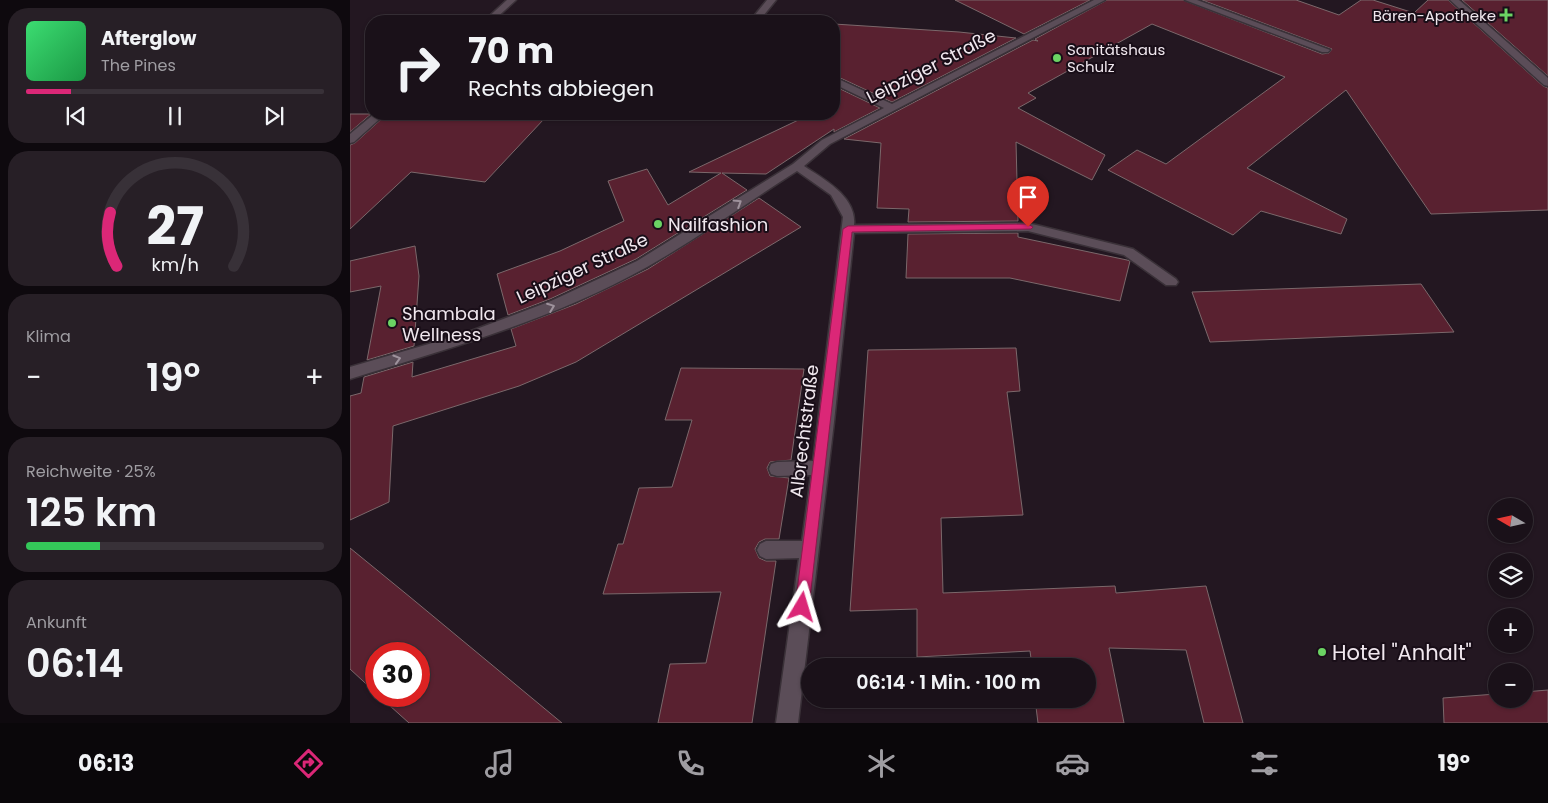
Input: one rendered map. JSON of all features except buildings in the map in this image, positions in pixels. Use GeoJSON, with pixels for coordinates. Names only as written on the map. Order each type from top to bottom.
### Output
{"type":"FeatureCollection","features":[{"type":"Feature","properties":{"kind":"street"},"geometry":{"type":"LineString","coordinates":[[495,15],[512,0]]}},
{"type":"Feature","properties":{"kind":"street"},"geometry":{"type":"LineString","coordinates":[[759,15],[772,0]]}},
{"type":"Feature","properties":{"kind":"street","name":"Leipziger Straße"},"geometry":{"type":"LineString","coordinates":[[350,373],[467,338],[556,305],[642,264],[797,166],[826,142],[890,107],[1101,0]]}},
{"type":"Feature","properties":{"kind":"street"},"geometry":{"type":"LineString","coordinates":[[1188,0],[1325,50]]}},
{"type":"Feature","properties":{"kind":"street"},"geometry":{"type":"LineString","coordinates":[[1454,0],[1548,83]]}},
{"type":"Feature","properties":{"kind":"street"},"geometry":{"type":"LineString","coordinates":[[840,83],[890,107]]}},
{"type":"Feature","properties":{"kind":"street"},"geometry":{"type":"LineString","coordinates":[[350,140],[373,120]]}},
{"type":"Feature","properties":{"kind":"street","name":"Albrechtstraße"},"geometry":{"type":"LineString","coordinates":[[787,723],[820,468],[849,218],[836,193],[797,166]]}},
{"type":"Feature","properties":{"kind":"street"},"geometry":{"type":"LineString","coordinates":[[848,229],[1028,227],[1128,252],[1171,282]]}},
{"type":"Feature","properties":{"kind":"street"},"geometry":{"type":"LineString","coordinates":[[777,469],[820,468]]}},
{"type":"Feature","properties":{"kind":"street"},"geometry":{"type":"LineString","coordinates":[[766,550],[809,550]]}},
{"type":"Feature","properties":{"kind":"place","name":"Bären-Apotheke"},"geometry":{"type":"Point","coordinates":[1506,15]}},
{"type":"Feature","properties":{"kind":"place","name":"Sanitätshaus Schulz"},"geometry":{"type":"Point","coordinates":[1057,58]}},
{"type":"Feature","properties":{"kind":"place","name":"Nailfashion"},"geometry":{"type":"Point","coordinates":[658,224]}},
{"type":"Feature","properties":{"kind":"place","name":"Shambala Wellness"},"geometry":{"type":"Point","coordinates":[392,323]}},
{"type":"Feature","properties":{"kind":"place","name":"Hotel \"Anhalt\""},"geometry":{"type":"Point","coordinates":[1322,652]}},
{"type":"Feature","properties":{"kind":"route"},"geometry":{"type":"LineString","coordinates":[[802,607],[848,229],[1028,227]]}}]}
